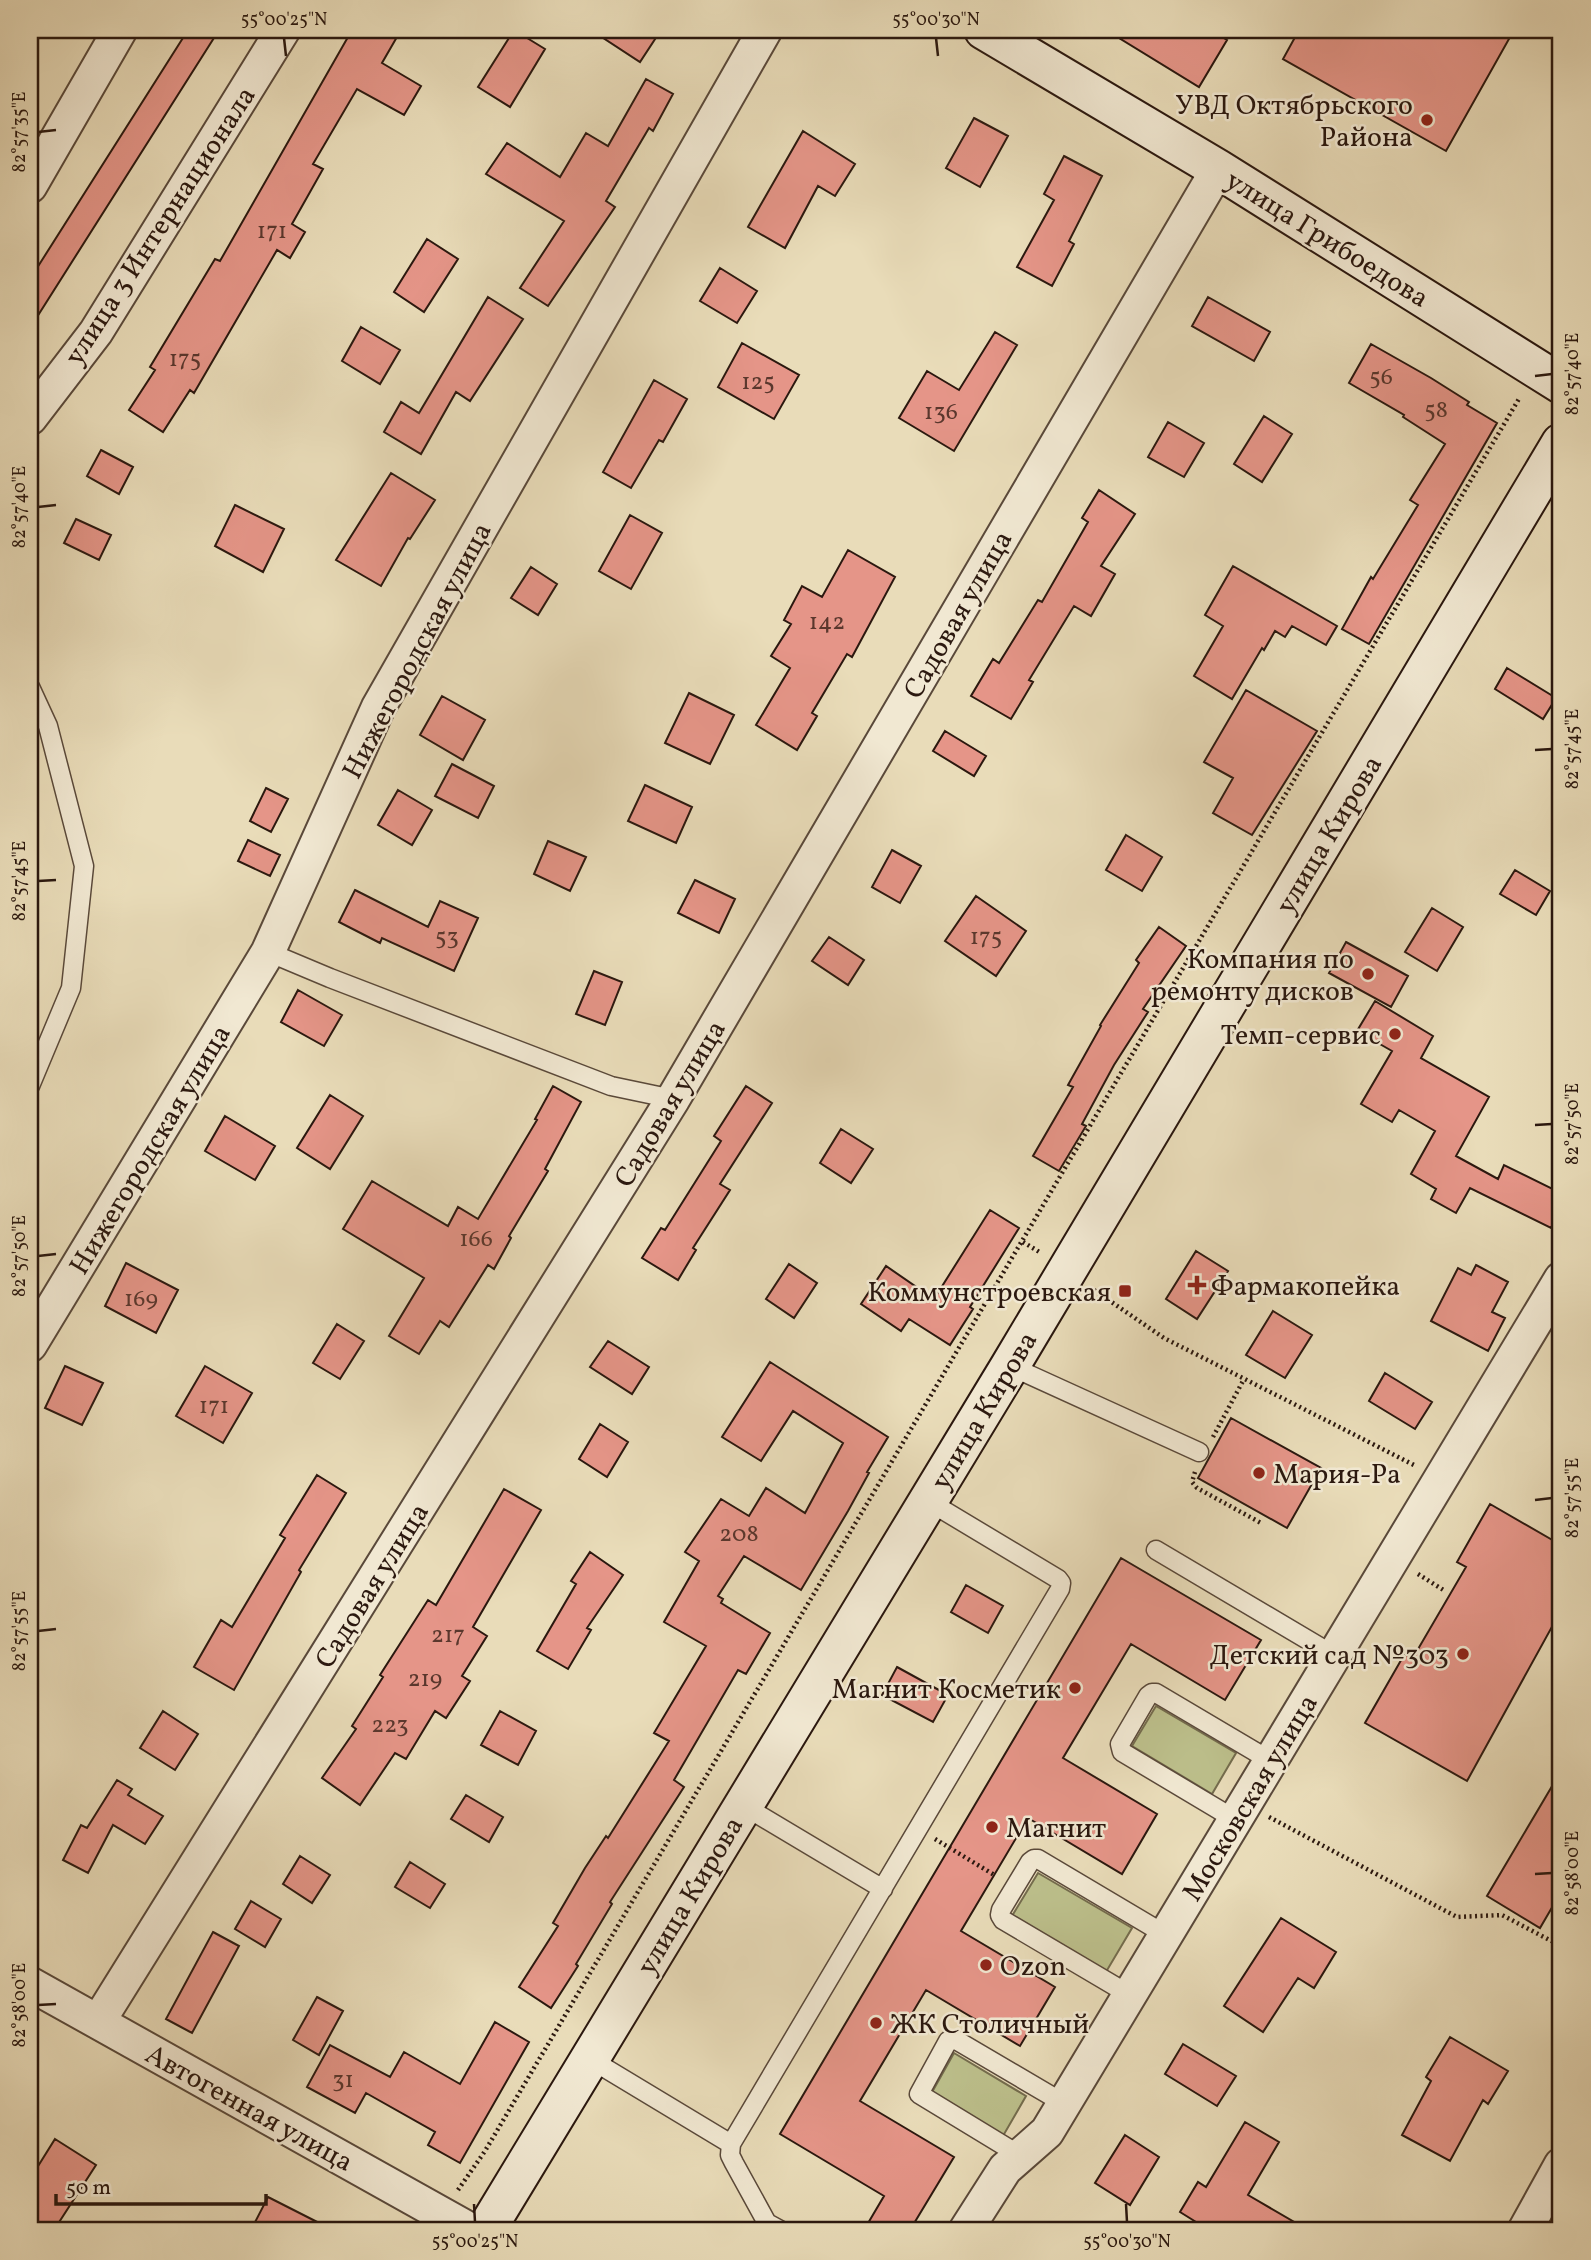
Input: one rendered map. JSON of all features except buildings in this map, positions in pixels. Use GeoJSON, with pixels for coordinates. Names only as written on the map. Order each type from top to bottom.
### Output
{"type":"FeatureCollection","features":[{"type":"Feature","properties":{"kind":"main road","name":"улица Грибоедова"},"geometry":{"type":"LineString","coordinates":[[984,30],[1218,169],[1549,377]]}},
{"type":"Feature","properties":{"kind":"main road","name":"улица Кирова"},"geometry":{"type":"LineString","coordinates":[[486,2230],[1010,1366],[1561,443]]}},
{"type":"Feature","properties":{"kind":"street"},"geometry":{"type":"LineString","coordinates":[[30,186],[120,30]]}},
{"type":"Feature","properties":{"kind":"street","name":"улица 3 Интернационала"},"geometry":{"type":"LineString","coordinates":[[30,418],[96,332],[283,30]]}},
{"type":"Feature","properties":{"kind":"street","name":"Нижегородская улица"},"geometry":{"type":"LineString","coordinates":[[30,1345],[268,952],[378,708],[765,30]]}},
{"type":"Feature","properties":{"kind":"street","name":"Садовая улица"},"geometry":{"type":"LineString","coordinates":[[98,2022],[673,1099],[1218,169]]}},
{"type":"Feature","properties":{"kind":"street","name":"Московская улица"},"geometry":{"type":"LineString","coordinates":[[966,2230],[1001,2174],[1044,2138],[1561,1279]]}},
{"type":"Feature","properties":{"kind":"street","name":"Автогенная улица"},"geometry":{"type":"LineString","coordinates":[[30,1984],[470,2230]]}},
{"type":"Feature","properties":{"kind":"street"},"geometry":{"type":"LineString","coordinates":[[1525,2230],[1561,2165]]}},
{"type":"Feature","properties":{"kind":"lane"},"geometry":{"type":"LineString","coordinates":[[30,687],[48,726],[84,866],[71,988],[30,1086]]}},
{"type":"Feature","properties":{"kind":"lane"},"geometry":{"type":"LineString","coordinates":[[268,952],[611,1086],[673,1099]]}},
{"type":"Feature","properties":{"kind":"lane"},"geometry":{"type":"LineString","coordinates":[[1010,1366],[1199,1452]]}},
{"type":"Feature","properties":{"kind":"lane"},"geometry":{"type":"LineString","coordinates":[[780,2230],[768,2223],[747,2187],[730,2155],[732,2144],[1053,1601],[1061,1583],[1058,1578],[928,1501]]}},
{"type":"Feature","properties":{"kind":"lane"},"geometry":{"type":"LineString","coordinates":[[1156,1550],[1335,1656]]}},
{"type":"Feature","properties":{"kind":"lane"},"geometry":{"type":"LineString","coordinates":[[1241,1812],[1122,1752],[1120,1744],[1148,1696],[1156,1693],[1271,1761]]}},
{"type":"Feature","properties":{"kind":"lane"},"geometry":{"type":"LineString","coordinates":[[744,1806],[883,1889]]}},
{"type":"Feature","properties":{"kind":"lane"},"geometry":{"type":"LineString","coordinates":[[1130,1995],[1003,1920],[1001,1910],[1030,1862],[1038,1859],[1166,1935]]}},
{"type":"Feature","properties":{"kind":"lane"},"geometry":{"type":"LineString","coordinates":[[1021,2156],[919,2094],[948,2041],[956,2040],[1065,2104]]}},
{"type":"Feature","properties":{"kind":"lane"},"geometry":{"type":"LineString","coordinates":[[590,2059],[732,2144]]}},
{"type":"Feature","properties":{"kind":"path"},"geometry":{"type":"LineString","coordinates":[[442,2214],[492,2139],[1023,1242],[1549,377]]}},
{"type":"Feature","properties":{"kind":"path"},"geometry":{"type":"LineString","coordinates":[[1023,1242],[1164,1338],[1416,1465]]}},
{"type":"Feature","properties":{"kind":"path"},"geometry":{"type":"LineString","coordinates":[[1241,1812],[1457,1917],[1502,1915],[1561,1946]]}},
{"type":"Feature","properties":{"kind":"path"},"geometry":{"type":"LineString","coordinates":[[942,1844],[979,1866]]}},
{"type":"Feature","properties":{"kind":"green space"},"geometry":{"type":"Polygon","coordinates":[[[1156,1706],[1236,1753],[1212,1794],[1132,1746],[1156,1706]]]}},
{"type":"Feature","properties":{"kind":"green space"},"geometry":{"type":"Polygon","coordinates":[[[1038,1873],[1132,1928],[1106,1972],[1012,1916],[1038,1873]]]}},
{"type":"Feature","properties":{"kind":"green space"},"geometry":{"type":"Polygon","coordinates":[[[954,2053],[1026,2096],[1003,2136],[931,2094],[954,2053]]]}},
{"type":"Feature","properties":{"kind":"place","name":"УВД Октябрьского Района"},"geometry":{"type":"Point","coordinates":[1427,120]}},
{"type":"Feature","properties":{"kind":"place","name":"Компания по ремонту дисков"},"geometry":{"type":"Point","coordinates":[1368,974]}},
{"type":"Feature","properties":{"kind":"place","name":"Темп-сервис"},"geometry":{"type":"Point","coordinates":[1395,1034]}},
{"type":"Feature","properties":{"kind":"place","name":"Фармакопейка"},"geometry":{"type":"Point","coordinates":[1197,1285]}},
{"type":"Feature","properties":{"kind":"place","name":"Коммунстроевская"},"geometry":{"type":"Point","coordinates":[1125,1291]}},
{"type":"Feature","properties":{"kind":"place","name":"Мария-Ра"},"geometry":{"type":"Point","coordinates":[1259,1473]}},
{"type":"Feature","properties":{"kind":"place","name":"Детский сад №303"},"geometry":{"type":"Point","coordinates":[1463,1654]}},
{"type":"Feature","properties":{"kind":"place","name":"Магнит Косметик"},"geometry":{"type":"Point","coordinates":[1075,1688]}},
{"type":"Feature","properties":{"kind":"place","name":"Магнит"},"geometry":{"type":"Point","coordinates":[992,1827]}},
{"type":"Feature","properties":{"kind":"place","name":"Ozon"},"geometry":{"type":"Point","coordinates":[986,1965]}},
{"type":"Feature","properties":{"kind":"place","name":"ЖК Столичный"},"geometry":{"type":"Point","coordinates":[876,2023]}}]}
